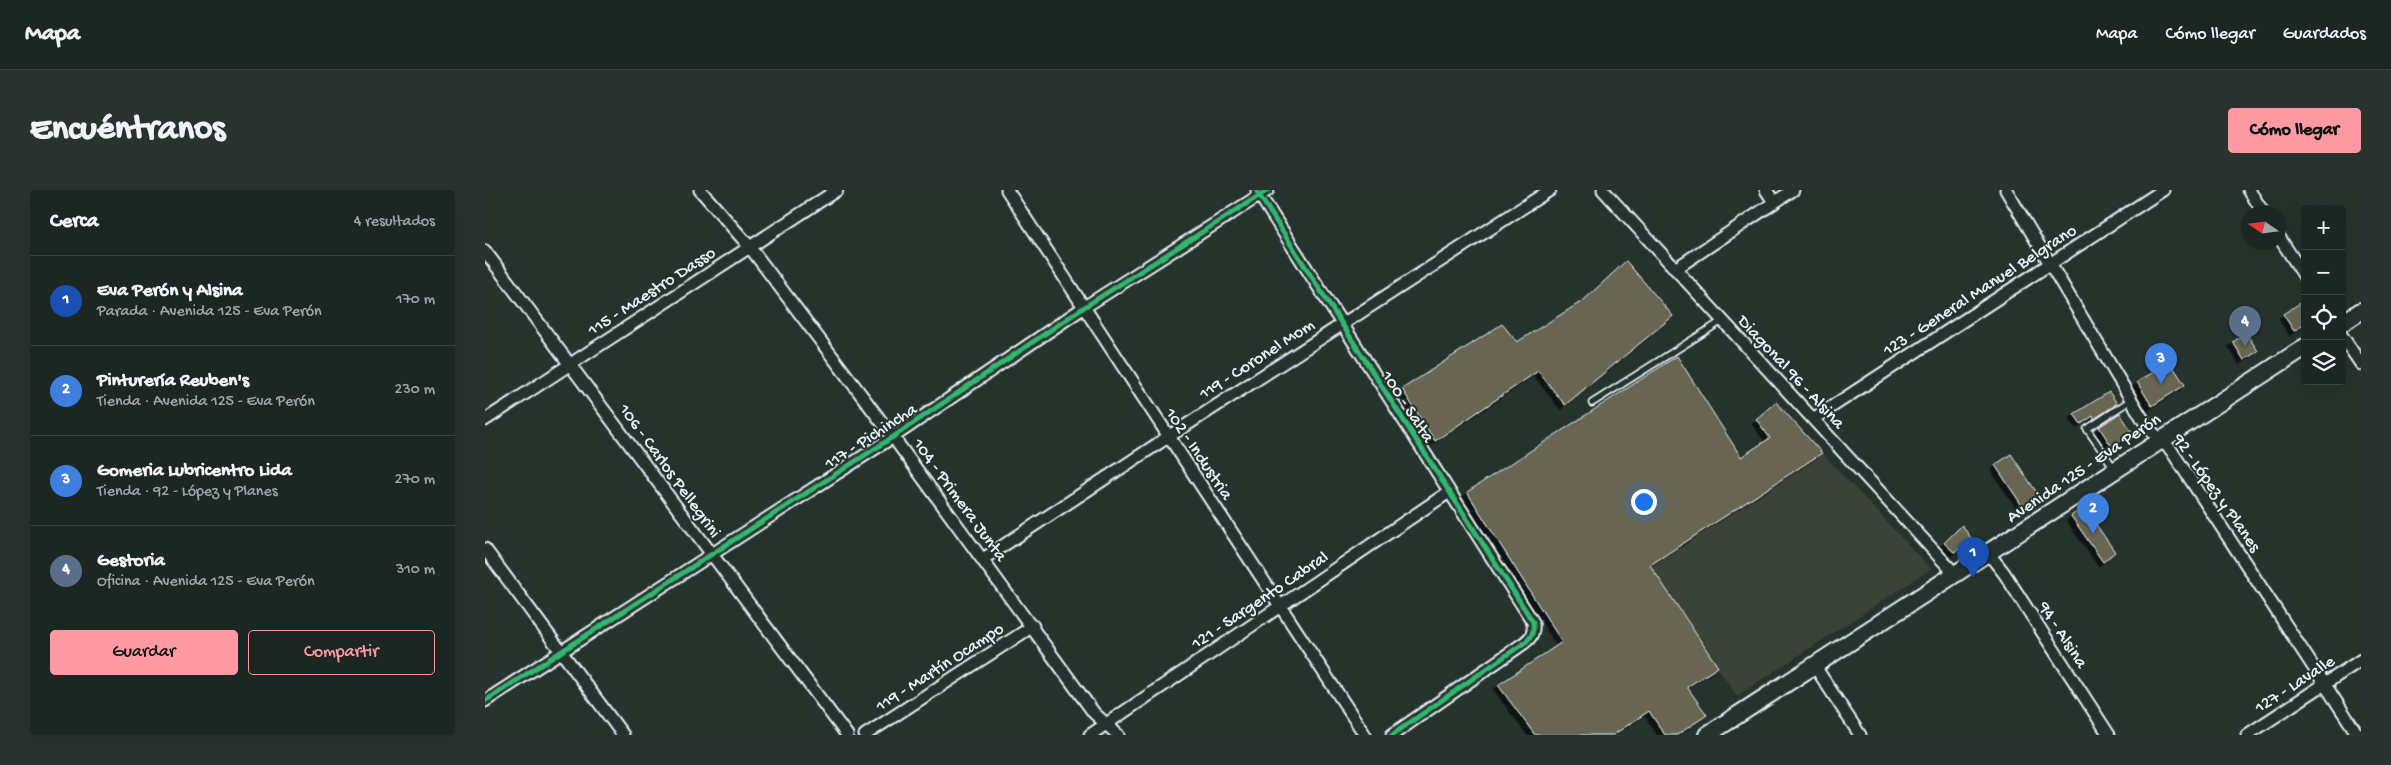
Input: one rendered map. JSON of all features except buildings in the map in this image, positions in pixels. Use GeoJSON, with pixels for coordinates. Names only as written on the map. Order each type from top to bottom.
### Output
{"type":"FeatureCollection","features":[{"type":"Feature","properties":{"kind":"main road"},"geometry":{"type":"LineString","coordinates":[[2346,320],[2361,311]]}},
{"type":"Feature","properties":{"kind":"main road","name":"Avenida 125 - Eva Perón"},"geometry":{"type":"LineString","coordinates":[[1707,735],[1989,554],[2114,469],[2301,350]]}},
{"type":"Feature","properties":{"kind":"street","name":"104 - Primera Junta"},"geometry":{"type":"LineString","coordinates":[[700,190],[749,246],[893,437],[1033,626],[1094,713],[1117,735]]}},
{"type":"Feature","properties":{"kind":"street","name":"115 - Maestro Dasso"},"geometry":{"type":"LineString","coordinates":[[485,420],[837,190]]}},
{"type":"Feature","properties":{"kind":"street","name":"102 - Industria"},"geometry":{"type":"LineString","coordinates":[[1007,190],[1365,735]]}},
{"type":"Feature","properties":{"kind":"street","name":"119 - Coronel Mom"},"geometry":{"type":"LineString","coordinates":[[983,559],[1341,324],[1550,190]]}},
{"type":"Feature","properties":{"kind":"street","name":"Diagonal 96 - Alsina"},"geometry":{"type":"LineString","coordinates":[[1603,190],[1956,575]]}},
{"type":"Feature","properties":{"kind":"street"},"geometry":{"type":"LineString","coordinates":[[1766,190],[1774,202]]}},
{"type":"Feature","properties":{"kind":"street"},"geometry":{"type":"LineString","coordinates":[[1675,269],[1793,190]]}},
{"type":"Feature","properties":{"kind":"street","name":"92 - López y Planes"},"geometry":{"type":"LineString","coordinates":[[2006,190],[2051,262],[2148,428],[2171,450],[2358,735]]}},
{"type":"Feature","properties":{"kind":"street","name":"123 - General Manuel Belgrano"},"geometry":{"type":"LineString","coordinates":[[1813,418],[2163,190]]}},
{"type":"Feature","properties":{"kind":"street"},"geometry":{"type":"LineString","coordinates":[[2249,190],[2259,205]]}},
{"type":"Feature","properties":{"kind":"street","name":"117 - Pichincha"},"geometry":{"type":"LineString","coordinates":[[485,701],[893,437],[1083,308],[1261,192]]}},
{"type":"Feature","properties":{"kind":"street","name":"100 - Salta"},"geometry":{"type":"LineString","coordinates":[[1261,192],[1341,324],[1533,622],[1534,630],[1531,637],[1392,735]]}},
{"type":"Feature","properties":{"kind":"street"},"geometry":{"type":"LineString","coordinates":[[2286,248],[2301,271]]}},
{"type":"Feature","properties":{"kind":"street","name":"106 - Carlos Pellegrini"},"geometry":{"type":"LineString","coordinates":[[485,251],[847,735]]}},
{"type":"Feature","properties":{"kind":"street"},"geometry":{"type":"LineString","coordinates":[[2345,340],[2361,364]]}},
{"type":"Feature","properties":{"kind":"street","name":"121 - Sargento Cabral"},"geometry":{"type":"LineString","coordinates":[[1090,735],[1449,492]]}},
{"type":"Feature","properties":{"kind":"street"},"geometry":{"type":"LineString","coordinates":[[485,549],[623,735]]}},
{"type":"Feature","properties":{"kind":"street","name":"94 - Alsina"},"geometry":{"type":"LineString","coordinates":[[1989,554],[2004,573],[2109,735]]}},
{"type":"Feature","properties":{"kind":"street","name":"119 - Martín Ocampo"},"geometry":{"type":"LineString","coordinates":[[865,735],[1033,626]]}},
{"type":"Feature","properties":{"kind":"street","name":"127 - Lavalle"},"geometry":{"type":"LineString","coordinates":[[2247,735],[2361,660]]}},
{"type":"Feature","properties":{"kind":"street"},"geometry":{"type":"LineString","coordinates":[[1814,665],[1859,735]]}},
{"type":"Feature","properties":{"kind":"lane"},"geometry":{"type":"LineString","coordinates":[[1592,403],[1722,321]]}},
{"type":"Feature","properties":{"kind":"lane"},"geometry":{"type":"LineString","coordinates":[[2114,469],[2087,429],[2131,400]]}},
{"type":"Feature","properties":{"kind":"shaded area"},"geometry":{"type":"Polygon","coordinates":[[[1822,453],[1931,569],[1737,696],[1650,565],[1822,453]]]}},
{"type":"Feature","properties":{"kind":"cycle path"},"geometry":{"type":"LineString","coordinates":[[1256,190],[1533,622],[1532,634],[1527,641],[1392,735]]}},
{"type":"Feature","properties":{"kind":"cycle path"},"geometry":{"type":"LineString","coordinates":[[485,701],[893,437],[1083,308],[1268,190]]}},
{"type":"Feature","properties":{"kind":"place","name":"Gestoria"},"geometry":{"type":"Point","coordinates":[2245,347]}},
{"type":"Feature","properties":{"kind":"place","name":"Gomeria Lubricentro Lida"},"geometry":{"type":"Point","coordinates":[2161,384]}},
{"type":"Feature","properties":{"kind":"place","name":"Pinturería Reuben's"},"geometry":{"type":"Point","coordinates":[2093,534]}},
{"type":"Feature","properties":{"kind":"place","name":"Eva Perón y Alsina"},"geometry":{"type":"Point","coordinates":[1973,578]}}]}
